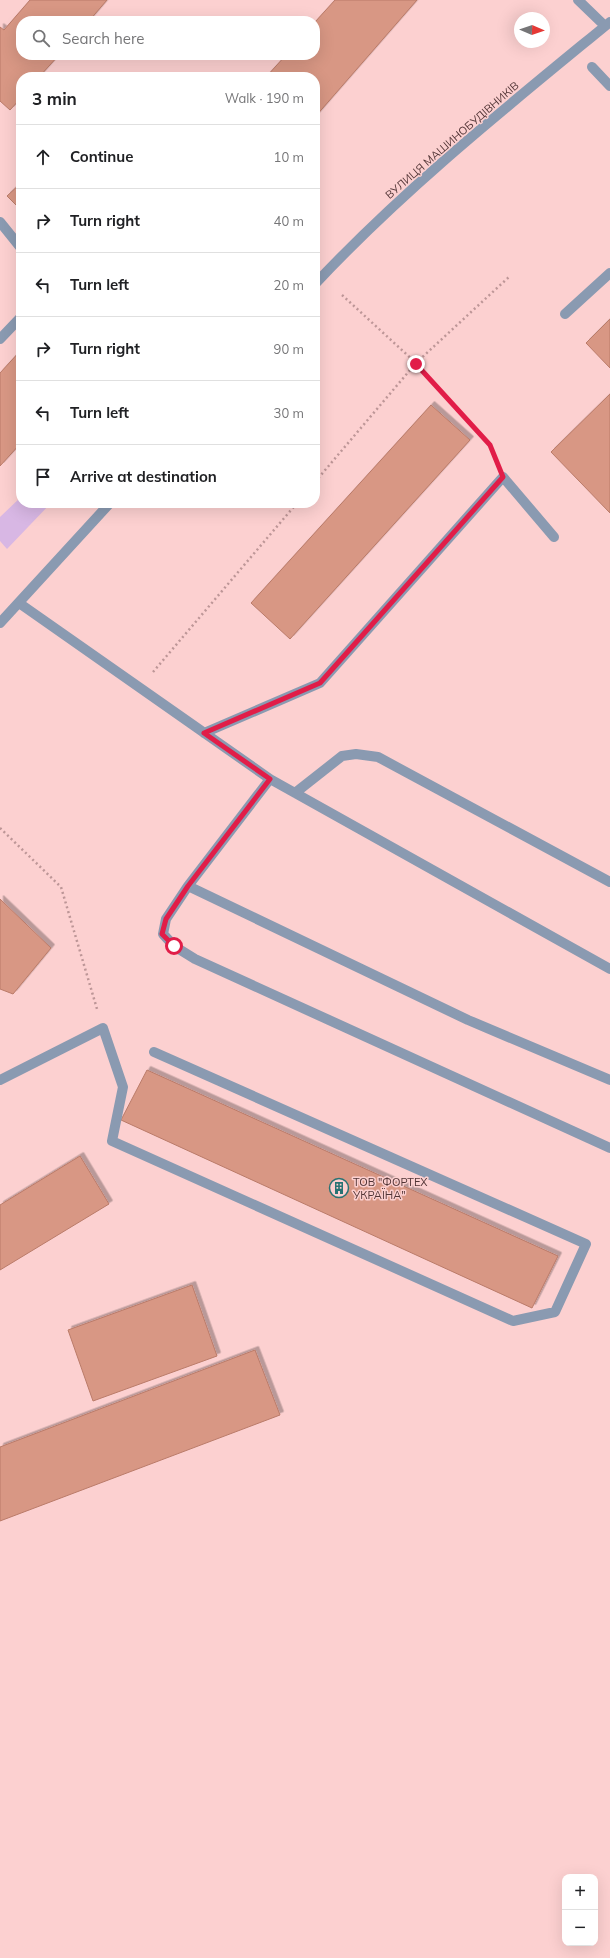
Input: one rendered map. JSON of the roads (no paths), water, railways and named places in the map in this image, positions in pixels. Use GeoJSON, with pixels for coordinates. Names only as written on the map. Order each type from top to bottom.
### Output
{"type":"FeatureCollection","features":[{"type":"Feature","properties":{"kind":"street"},"geometry":{"type":"LineString","coordinates":[[578,0],[607,24]]}},
{"type":"Feature","properties":{"kind":"street","name":"ВУЛИЦЯ МАШИНОБУДІВНИКІВ"},"geometry":{"type":"LineString","coordinates":[[320,279],[353,243],[496,116],[607,24]]}},
{"type":"Feature","properties":{"kind":"street"},"geometry":{"type":"LineString","coordinates":[[592,67],[610,86]]}},
{"type":"Feature","properties":{"kind":"street"},"geometry":{"type":"LineString","coordinates":[[0,222],[16,242]]}},
{"type":"Feature","properties":{"kind":"street"},"geometry":{"type":"LineString","coordinates":[[565,314],[610,273]]}},
{"type":"Feature","properties":{"kind":"street"},"geometry":{"type":"LineString","coordinates":[[0,339],[16,322]]}},
{"type":"Feature","properties":{"kind":"street"},"geometry":{"type":"LineString","coordinates":[[204,733],[320,683],[503,477],[554,537]]}},
{"type":"Feature","properties":{"kind":"street"},"geometry":{"type":"LineString","coordinates":[[0,623],[105,508]]}},
{"type":"Feature","properties":{"kind":"street"},"geometry":{"type":"LineString","coordinates":[[19,603],[270,779],[610,969]]}},
{"type":"Feature","properties":{"kind":"street"},"geometry":{"type":"LineString","coordinates":[[295,793],[342,756],[356,754],[378,757],[610,882]]}},
{"type":"Feature","properties":{"kind":"street"},"geometry":{"type":"LineString","coordinates":[[270,779],[188,886],[166,919],[162,934],[174,946],[195,959],[610,1148]]}},
{"type":"Feature","properties":{"kind":"street"},"geometry":{"type":"LineString","coordinates":[[188,886],[468,1020],[610,1080]]}},
{"type":"Feature","properties":{"kind":"street"},"geometry":{"type":"LineString","coordinates":[[0,1080],[103,1028],[123,1087],[112,1141],[513,1322],[555,1312],[586,1244],[154,1052]]}},
{"type":"Feature","properties":{"kind":"place","name":"ТОВ \"ФОРТЕХ УКРАЇНА\""},"geometry":{"type":"Point","coordinates":[339,1188]}}]}
